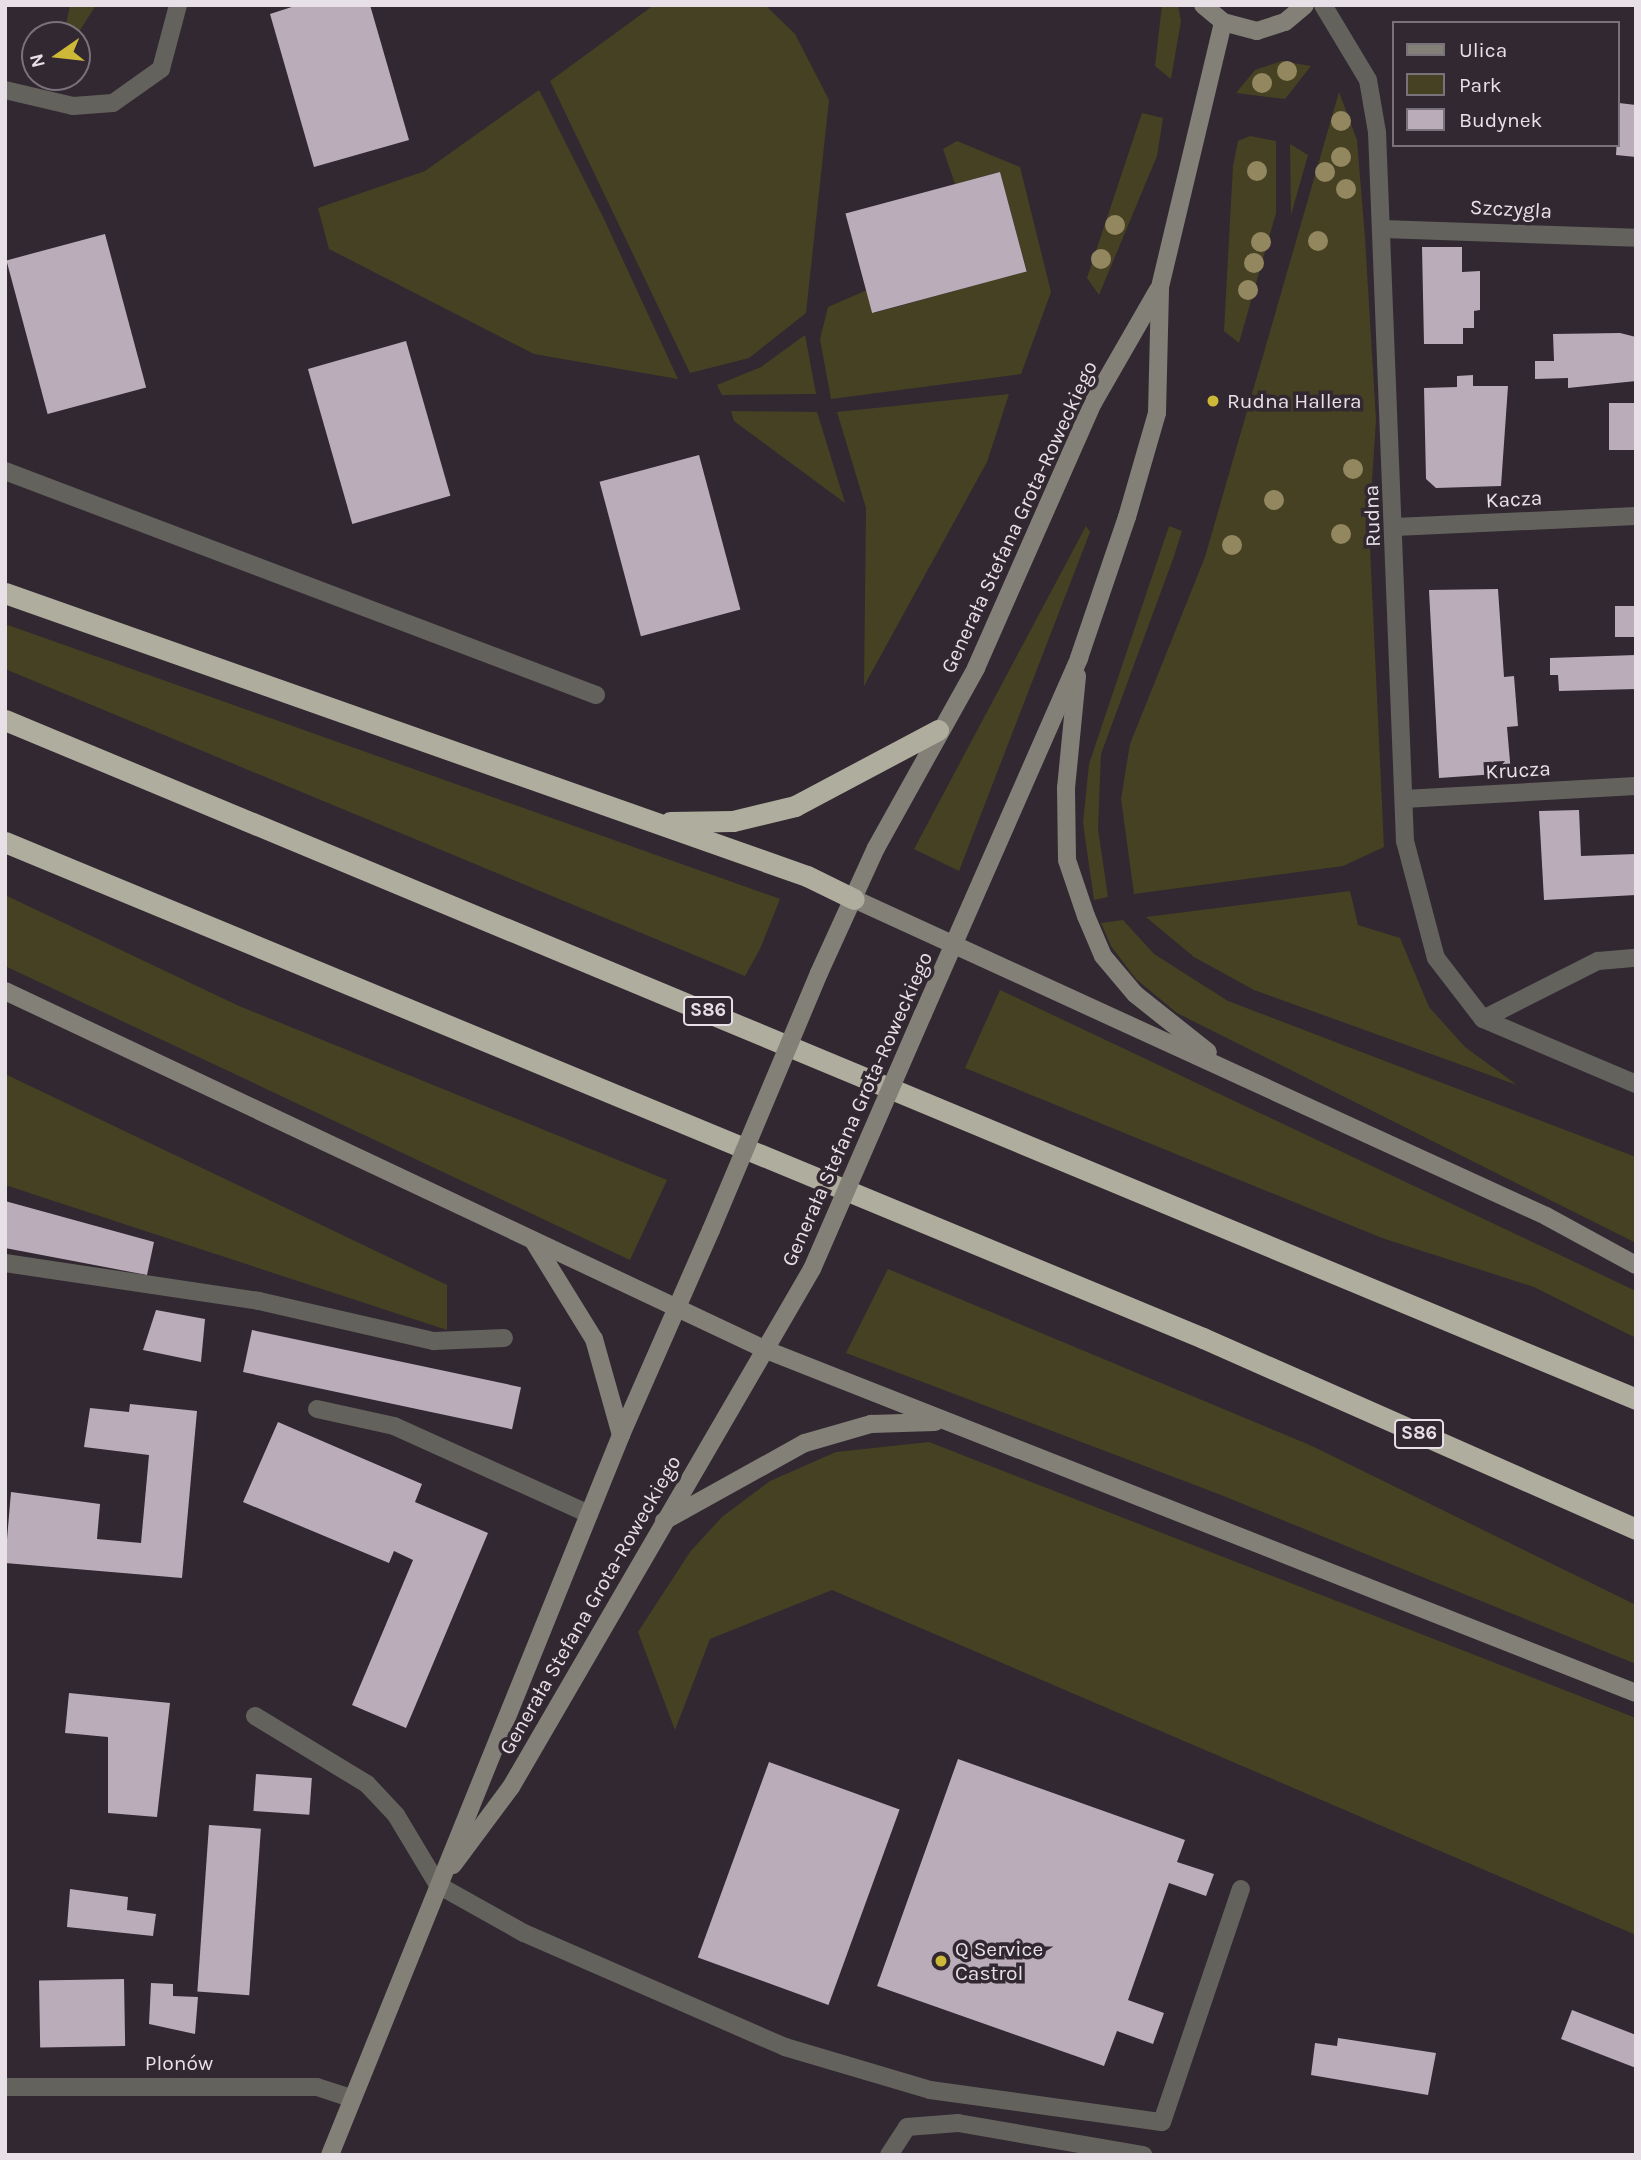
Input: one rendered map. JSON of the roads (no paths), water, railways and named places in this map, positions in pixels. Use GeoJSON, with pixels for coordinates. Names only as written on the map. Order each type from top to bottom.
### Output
{"type":"FeatureCollection","features":[{"type":"Feature","properties":{"kind":"highway"},"geometry":{"type":"LineString","coordinates":[[5,593],[655,822],[853,899]]}},
{"type":"Feature","properties":{"kind":"highway","name":"S86"},"geometry":{"type":"LineString","coordinates":[[5,720],[1636,1399]]}},
{"type":"Feature","properties":{"kind":"highway"},"geometry":{"type":"LineString","coordinates":[[655,822],[733,821],[795,806],[938,730]]}},
{"type":"Feature","properties":{"kind":"highway","name":"S86"},"geometry":{"type":"LineString","coordinates":[[5,842],[1203,1338],[1636,1530]]}},
{"type":"Feature","properties":{"kind":"street"},"geometry":{"type":"LineString","coordinates":[[5,90],[74,106],[113,103],[161,69],[178,5]]}},
{"type":"Feature","properties":{"kind":"street"},"geometry":{"type":"LineString","coordinates":[[1203,5],[1223,22],[1257,31],[1284,22],[1305,5]]}},
{"type":"Feature","properties":{"kind":"street","name":"Rudna"},"geometry":{"type":"LineString","coordinates":[[1323,5],[1368,80],[1383,229],[1404,799],[1411,873],[1436,958],[1483,1019]]}},
{"type":"Feature","properties":{"kind":"street","name":"Generała Stefana Grota-Roweckiego"},"geometry":{"type":"LineString","coordinates":[[438,1885],[511,1787],[811,1269],[1079,658],[1157,413],[1160,287],[1223,22]]}},
{"type":"Feature","properties":{"kind":"street","name":"Szczygla"},"geometry":{"type":"LineString","coordinates":[[1383,229],[1636,238]]}},
{"type":"Feature","properties":{"kind":"street","name":"Generała Stefana Grota-Roweckiego"},"geometry":{"type":"LineString","coordinates":[[330,2155],[621,1435],[819,973],[938,730],[976,668],[1093,403],[1160,287]]}},
{"type":"Feature","properties":{"kind":"street"},"geometry":{"type":"LineString","coordinates":[[5,471],[596,695]]}},
{"type":"Feature","properties":{"kind":"street","name":"Kacza"},"geometry":{"type":"LineString","coordinates":[[1395,527],[1636,516]]}},
{"type":"Feature","properties":{"kind":"street"},"geometry":{"type":"LineString","coordinates":[[1079,658],[1066,788],[1067,848],[1086,916],[1103,956],[1135,994],[1230,1069]]}},
{"type":"Feature","properties":{"kind":"street","name":"Krucza"},"geometry":{"type":"LineString","coordinates":[[1404,799],[1636,786]]}},
{"type":"Feature","properties":{"kind":"street"},"geometry":{"type":"LineString","coordinates":[[853,899],[956,943],[1230,1069],[1636,1265]]}},
{"type":"Feature","properties":{"kind":"street"},"geometry":{"type":"LineString","coordinates":[[1483,1019],[1598,961],[1636,958]]}},
{"type":"Feature","properties":{"kind":"street"},"geometry":{"type":"LineString","coordinates":[[5,991],[764,1349],[1636,1693]]}},
{"type":"Feature","properties":{"kind":"street"},"geometry":{"type":"LineString","coordinates":[[1483,1019],[1636,1084]]}},
{"type":"Feature","properties":{"kind":"street"},"geometry":{"type":"LineString","coordinates":[[534,1242],[594,1339],[621,1435]]}},
{"type":"Feature","properties":{"kind":"street"},"geometry":{"type":"LineString","coordinates":[[5,1262],[259,1301],[433,1341],[504,1338]]}},
{"type":"Feature","properties":{"kind":"street"},"geometry":{"type":"LineString","coordinates":[[317,1409],[394,1426],[589,1514]]}},
{"type":"Feature","properties":{"kind":"street"},"geometry":{"type":"LineString","coordinates":[[664,1521],[806,1443],[871,1424],[943,1421]]}},
{"type":"Feature","properties":{"kind":"street"},"geometry":{"type":"LineString","coordinates":[[255,1716],[367,1784],[396,1815],[438,1885],[524,1933],[785,2047],[930,2090],[1162,2122],[1241,1889]]}},
{"type":"Feature","properties":{"kind":"street","name":"Plonów"},"geometry":{"type":"LineString","coordinates":[[5,2087],[317,2087],[351,2098]]}},
{"type":"Feature","properties":{"kind":"street"},"geometry":{"type":"LineString","coordinates":[[889,2155],[907,2127],[958,2123],[1143,2155]]}},
{"type":"Feature","properties":{"kind":"place","name":"Rudna Hallera"},"geometry":{"type":"Point","coordinates":[1213,401]}},
{"type":"Feature","properties":{"kind":"place","name":"Q Service Castrol"},"geometry":{"type":"Point","coordinates":[941,1961]}}]}
